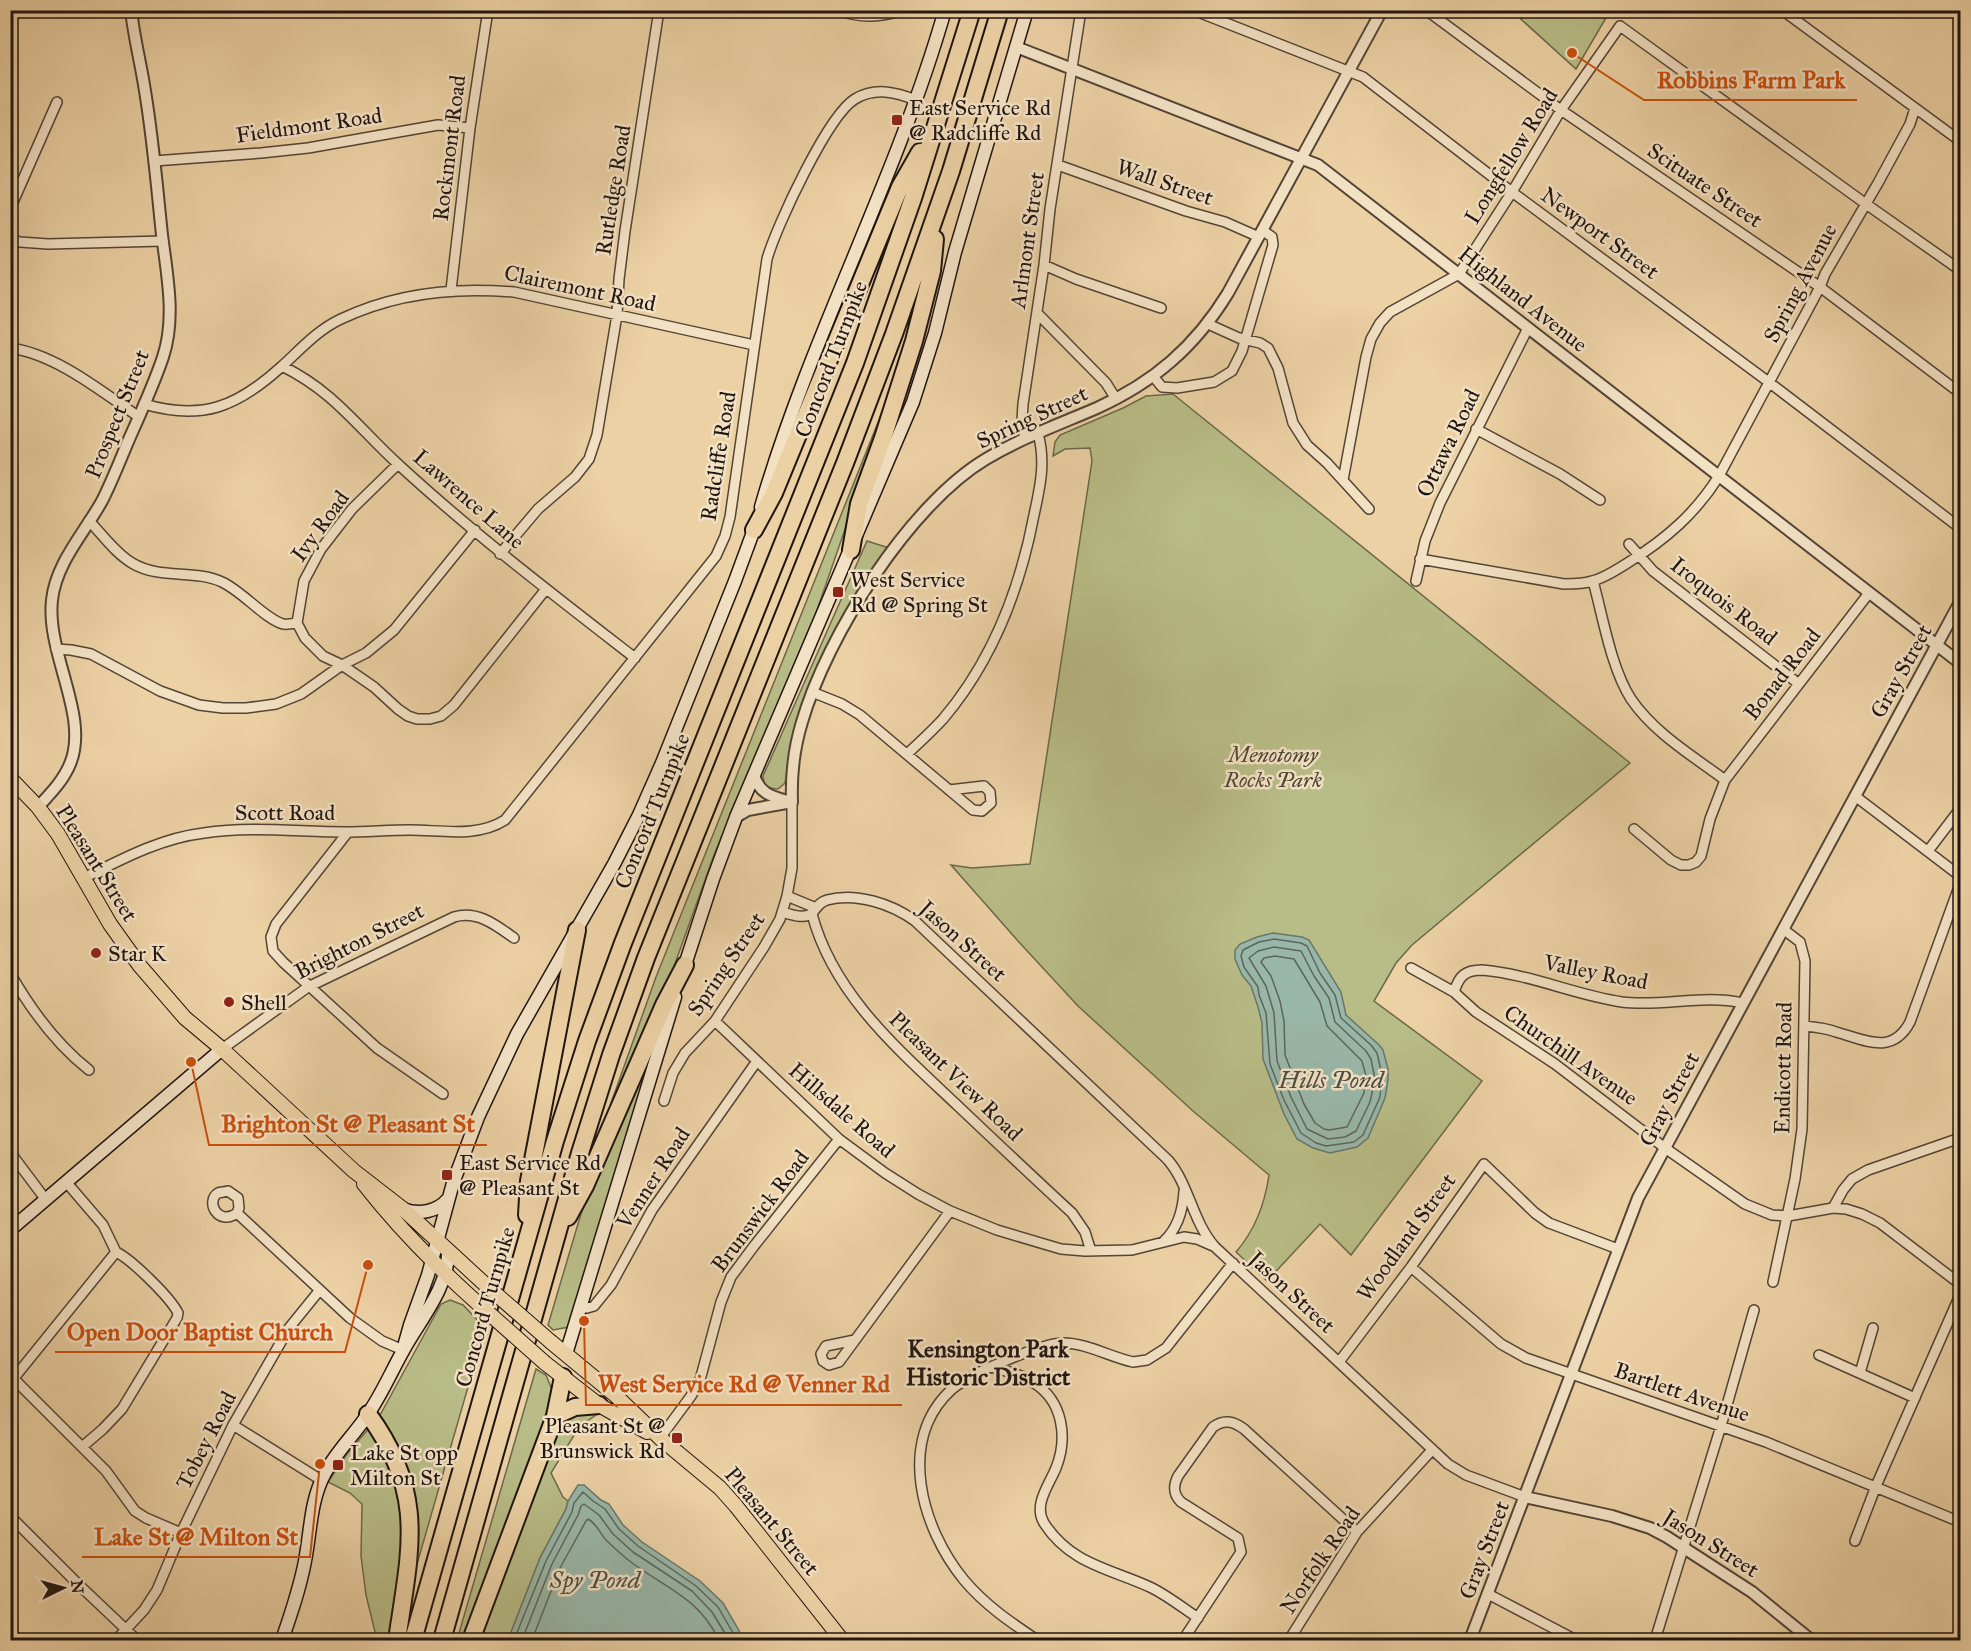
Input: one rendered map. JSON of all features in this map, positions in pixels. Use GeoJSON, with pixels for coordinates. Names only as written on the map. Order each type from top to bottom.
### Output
{"type":"FeatureCollection","features":[{"type":"Feature","properties":{"kind":"highway","name":"Concord Turnpike"},"geometry":{"type":"LineString","coordinates":[[413,1641],[565,1107],[598,1008],[830,428],[883,286],[972,10]]}},
{"type":"Feature","properties":{"kind":"highway"},"geometry":{"type":"LineString","coordinates":[[442,1641],[600,1087],[634,990],[858,430],[906,301],[940,203],[1000,10]]}},
{"type":"Feature","properties":{"kind":"highway"},"geometry":{"type":"LineString","coordinates":[[754,530],[774,493],[900,187],[937,122]]}},
{"type":"Feature","properties":{"kind":"highway"},"geometry":{"type":"LineString","coordinates":[[851,550],[859,504],[918,328],[932,271],[940,203]]}},
{"type":"Feature","properties":{"kind":"highway"},"geometry":{"type":"LineString","coordinates":[[526,1245],[529,1181],[577,930]]}},
{"type":"Feature","properties":{"kind":"highway"},"geometry":{"type":"LineString","coordinates":[[555,1241],[585,1186],[664,1005],[685,965]]}},
{"type":"Feature","properties":{"kind":"highway"},"geometry":{"type":"LineString","coordinates":[[471,1641],[555,1416],[563,1377]]}},
{"type":"Feature","properties":{"kind":"highway"},"geometry":{"type":"LineString","coordinates":[[555,1416],[575,1407],[599,1405]]}},
{"type":"Feature","properties":{"kind":"highway"},"geometry":{"type":"LineString","coordinates":[[368,1414],[394,1455],[406,1489],[410,1511],[410,1553],[397,1641]]}},
{"type":"Feature","properties":{"kind":"main road","name":"Concord Turnpike"},"geometry":{"type":"LineString","coordinates":[[403,1350],[432,1261],[448,1198],[471,1132],[499,1069],[622,848],[647,798],[731,592],[754,530],[792,409],[889,171],[916,100],[945,10]]}},
{"type":"Feature","properties":{"kind":"main road"},"geometry":{"type":"LineString","coordinates":[[563,1377],[566,1354],[579,1308],[713,879],[736,817],[901,434],[919,385],[955,252],[1027,10]]}},
{"type":"Feature","properties":{"kind":"main road","name":"Pleasant Street"},"geometry":{"type":"LineString","coordinates":[[10,778],[38,807],[58,834],[110,924],[140,966],[185,1018],[222,1049],[354,1171],[404,1209],[551,1342],[620,1398],[660,1438],[703,1473],[728,1497],[842,1641]]}},
{"type":"Feature","properties":{"kind":"main road","name":"Brighton Street"},"geometry":{"type":"LineString","coordinates":[[10,1230],[222,1049]]}},
{"type":"Feature","properties":{"kind":"main road","name":"Pleasant Street"},"geometry":{"type":"LineString","coordinates":[[354,1171],[385,1210],[432,1261],[545,1363],[599,1405],[660,1438]]}},
{"type":"Feature","properties":{"kind":"main road"},"geometry":{"type":"LineString","coordinates":[[404,1209],[416,1212],[427,1211],[441,1206],[448,1198]]}},
{"type":"Feature","properties":{"kind":"main road"},"geometry":{"type":"LineString","coordinates":[[282,1641],[303,1575],[312,1508],[321,1480],[335,1457],[368,1414],[424,1317],[446,1275],[448,1250]]}},
{"type":"Feature","properties":{"kind":"street","name":"Prospect Street"},"geometry":{"type":"LineString","coordinates":[[38,807],[66,773],[71,763],[75,740],[74,719],[51,623],[54,589],[63,567],[103,499],[139,417],[163,355],[168,332],[170,308],[154,161],[131,10]]}},
{"type":"Feature","properties":{"kind":"street","name":"Rockmont Road"},"geometry":{"type":"LineString","coordinates":[[451,290],[470,128],[488,10]]}},
{"type":"Feature","properties":{"kind":"street","name":"Rutledge Road"},"geometry":{"type":"LineString","coordinates":[[500,554],[538,508],[575,477],[589,459],[597,435],[617,315],[624,243],[659,10]]}},
{"type":"Feature","properties":{"kind":"street"},"geometry":{"type":"LineString","coordinates":[[838,10],[855,16],[872,17],[905,10]]}},
{"type":"Feature","properties":{"kind":"street","name":"Arlmont Street"},"geometry":{"type":"LineString","coordinates":[[1025,439],[1022,411],[1081,10]]}},
{"type":"Feature","properties":{"kind":"street","name":"Newport Street"},"geometry":{"type":"LineString","coordinates":[[1193,10],[1363,77],[1512,192],[1770,382],[1960,528]]}},
{"type":"Feature","properties":{"kind":"street","name":"Spring Street"},"geometry":{"type":"LineString","coordinates":[[664,1101],[674,1073],[685,1053],[715,1021],[768,941],[782,912],[787,896],[793,854],[792,802],[796,749],[802,720],[830,653],[856,604],[920,517],[946,490],[972,468],[1025,439],[1116,399],[1153,376],[1181,354],[1208,324],[1228,293],[1382,10]]}},
{"type":"Feature","properties":{"kind":"street","name":"Scituate Street"},"geometry":{"type":"LineString","coordinates":[[1426,10],[1560,110],[1820,287],[1960,393]]}},
{"type":"Feature","properties":{"kind":"street"},"geometry":{"type":"LineString","coordinates":[[1782,10],[1960,141]]}},
{"type":"Feature","properties":{"kind":"street","name":"Longfellow Road"},"geometry":{"type":"LineString","coordinates":[[1343,480],[1371,339],[1380,323],[1390,312],[1460,274],[1560,110],[1620,26],[1866,204]]}},
{"type":"Feature","properties":{"kind":"street","name":"Highland Avenue"},"geometry":{"type":"LineString","coordinates":[[1016,47],[1302,158],[1322,168],[1960,663]]}},
{"type":"Feature","properties":{"kind":"street","name":"Radcliffe Road"},"geometry":{"type":"LineString","coordinates":[[493,826],[509,816],[716,556],[723,543],[730,517],[765,268],[772,242],[836,116],[854,100],[870,93],[893,92],[916,100]]}},
{"type":"Feature","properties":{"kind":"street"},"geometry":{"type":"LineString","coordinates":[[10,209],[57,102]]}},
{"type":"Feature","properties":{"kind":"street","name":"Spring Avenue"},"geometry":{"type":"LineString","coordinates":[[1593,581],[1639,556],[1685,520],[1706,496],[1770,382],[1825,274],[1910,124],[1916,108]]}},
{"type":"Feature","properties":{"kind":"street","name":"Fieldmont Road"},"geometry":{"type":"LineString","coordinates":[[154,161],[296,149],[438,125],[470,128]]}},
{"type":"Feature","properties":{"kind":"street","name":"Wall Street"},"geometry":{"type":"LineString","coordinates":[[1058,165],[1186,211],[1261,233]]}},
{"type":"Feature","properties":{"kind":"street"},"geometry":{"type":"LineString","coordinates":[[1866,204],[1960,270]]}},
{"type":"Feature","properties":{"kind":"street"},"geometry":{"type":"LineString","coordinates":[[1153,376],[1164,388],[1177,388],[1214,382],[1234,369],[1246,340],[1273,245],[1272,237],[1261,233]]}},
{"type":"Feature","properties":{"kind":"street"},"geometry":{"type":"LineString","coordinates":[[10,239],[48,244],[163,241]]}},
{"type":"Feature","properties":{"kind":"street"},"geometry":{"type":"LineString","coordinates":[[1044,265],[1076,279],[1161,308]]}},
{"type":"Feature","properties":{"kind":"street","name":"Clairemont Road"},"geometry":{"type":"LineString","coordinates":[[144,404],[173,411],[207,411],[228,404],[254,389],[314,337],[339,320],[374,306],[414,295],[451,290],[482,289],[514,292],[754,345]]}},
{"type":"Feature","properties":{"kind":"street"},"geometry":{"type":"LineString","coordinates":[[1037,313],[1106,383],[1116,399]]}},
{"type":"Feature","properties":{"kind":"street"},"geometry":{"type":"LineString","coordinates":[[1208,324],[1246,340],[1263,344],[1272,354],[1293,423],[1307,445],[1343,480],[1369,510]]}},
{"type":"Feature","properties":{"kind":"street","name":"Ottawa Road"},"geometry":{"type":"LineString","coordinates":[[1416,581],[1420,559],[1440,503],[1528,328]]}},
{"type":"Feature","properties":{"kind":"street"},"geometry":{"type":"LineString","coordinates":[[10,348],[65,368],[139,417]]}},
{"type":"Feature","properties":{"kind":"street","name":"Lawrence Lane"},"geometry":{"type":"LineString","coordinates":[[282,366],[317,386],[341,405],[398,464],[500,554],[635,658]]}},
{"type":"Feature","properties":{"kind":"street"},"geometry":{"type":"LineString","coordinates":[[1476,429],[1560,474],[1600,500]]}},
{"type":"Feature","properties":{"kind":"street"},"geometry":{"type":"LineString","coordinates":[[907,754],[937,725],[962,694],[983,661],[1008,608],[1026,554],[1041,484],[1041,451],[1038,434]]}},
{"type":"Feature","properties":{"kind":"street","name":"Ivy Road"},"geometry":{"type":"LineString","coordinates":[[297,623],[304,581],[321,549],[352,510],[398,464]]}},
{"type":"Feature","properties":{"kind":"street"},"geometry":{"type":"LineString","coordinates":[[89,521],[115,549],[134,564],[157,572],[212,577],[231,586],[284,624],[297,623],[305,638],[322,656],[342,665],[374,687],[408,716],[426,720],[441,716],[454,705],[546,589]]}},
{"type":"Feature","properties":{"kind":"street"},"geometry":{"type":"LineString","coordinates":[[56,650],[81,651],[91,654],[174,697],[199,705],[246,708],[276,704],[301,694],[342,665],[366,653],[394,630],[475,530]]}},
{"type":"Feature","properties":{"kind":"street","name":"Iroquois Road"},"geometry":{"type":"LineString","coordinates":[[1629,544],[1653,571],[1799,684]]}},
{"type":"Feature","properties":{"kind":"street"},"geometry":{"type":"LineString","coordinates":[[1420,559],[1564,584],[1593,581],[1616,665],[1631,698],[1653,725],[1725,780]]}},
{"type":"Feature","properties":{"kind":"street","name":"Bonad Road"},"geometry":{"type":"LineString","coordinates":[[1634,829],[1671,860],[1681,865],[1696,862],[1701,856],[1710,819],[1725,780],[1869,593]]}},
{"type":"Feature","properties":{"kind":"street","name":"Gray Street"},"geometry":{"type":"LineString","coordinates":[[1470,1641],[1638,1198],[1960,602]]}},
{"type":"Feature","properties":{"kind":"street"},"geometry":{"type":"LineString","coordinates":[[813,692],[856,712],[949,790]]}},
{"type":"Feature","properties":{"kind":"street"},"geometry":{"type":"LineString","coordinates":[[754,774],[764,792],[792,802]]}},
{"type":"Feature","properties":{"kind":"street"},"geometry":{"type":"LineString","coordinates":[[1855,796],[1960,876]]}},
{"type":"Feature","properties":{"kind":"street"},"geometry":{"type":"LineString","coordinates":[[736,817],[748,810],[792,802]]}},
{"type":"Feature","properties":{"kind":"street"},"geometry":{"type":"LineString","coordinates":[[1928,851],[1960,809]]}},
{"type":"Feature","properties":{"kind":"street","name":"Scott Road"},"geometry":{"type":"LineString","coordinates":[[84,878],[150,847],[204,833],[286,830],[473,831],[493,826]]}},
{"type":"Feature","properties":{"kind":"street"},"geometry":{"type":"LineString","coordinates":[[348,832],[281,918],[271,937],[273,951],[308,987],[377,1048],[443,1094]]}},
{"type":"Feature","properties":{"kind":"street"},"geometry":{"type":"LineString","coordinates":[[1804,1026],[1829,1029],[1872,1042],[1883,1043],[1900,1037],[1910,1022],[1960,884]]}},
{"type":"Feature","properties":{"kind":"street"},"geometry":{"type":"LineString","coordinates":[[787,896],[814,911]]}},
{"type":"Feature","properties":{"kind":"street","name":"Jason Street"},"geometry":{"type":"LineString","coordinates":[[782,912],[798,916],[814,911],[827,900],[855,899],[884,904],[910,918],[1167,1160],[1185,1186],[1200,1225],[1215,1247],[1432,1450],[1461,1472],[1525,1497],[1630,1521],[1650,1528],[1752,1592],[1811,1641]]}},
{"type":"Feature","properties":{"kind":"street","name":"Pleasant View Road"},"geometry":{"type":"LineString","coordinates":[[814,911],[819,936],[836,971],[865,1013],[928,1077],[1072,1214],[1083,1227],[1091,1251]]}},
{"type":"Feature","properties":{"kind":"street","name":"Brighton Street"},"geometry":{"type":"LineString","coordinates":[[222,1049],[308,987],[462,914],[479,916],[514,938]]}},
{"type":"Feature","properties":{"kind":"street","name":"Endicott Road"},"geometry":{"type":"LineString","coordinates":[[1773,1282],[1788,1216],[1802,1130],[1803,951],[1800,942],[1783,929]]}},
{"type":"Feature","properties":{"kind":"street","name":"Churchill Avenue"},"geometry":{"type":"LineString","coordinates":[[1411,968],[1454,992],[1476,1012],[1555,1064],[1665,1148],[1745,1204],[1772,1215],[1788,1216],[1833,1208],[1862,1214],[1880,1223],[1960,1284]]}},
{"type":"Feature","properties":{"kind":"street","name":"Valley Road"},"geometry":{"type":"LineString","coordinates":[[1454,992],[1465,973],[1482,970],[1620,1001],[1656,1004],[1716,1000],[1743,1003]]}},
{"type":"Feature","properties":{"kind":"street"},"geometry":{"type":"LineString","coordinates":[[10,973],[23,996],[55,1039],[89,1070]]}},
{"type":"Feature","properties":{"kind":"street","name":"Hillsdale Road"},"geometry":{"type":"LineString","coordinates":[[715,1021],[839,1139],[885,1173],[950,1211],[997,1230],[1061,1249],[1132,1250],[1188,1237],[1202,1240],[1215,1247]]}},
{"type":"Feature","properties":{"kind":"street","name":"Venner Road"},"geometry":{"type":"LineString","coordinates":[[579,1308],[590,1308],[596,1305],[611,1285],[656,1204],[757,1061]]}},
{"type":"Feature","properties":{"kind":"street"},"geometry":{"type":"LineString","coordinates":[[1833,1208],[1852,1179],[1868,1170],[1960,1138]]}},
{"type":"Feature","properties":{"kind":"street","name":"Brunswick Road"},"geometry":{"type":"LineString","coordinates":[[660,1438],[700,1380],[721,1302],[731,1277],[839,1139]]}},
{"type":"Feature","properties":{"kind":"street"},"geometry":{"type":"LineString","coordinates":[[10,1152],[46,1200]]}},
{"type":"Feature","properties":{"kind":"street","name":"Woodland Street"},"geometry":{"type":"LineString","coordinates":[[1339,1362],[1411,1267],[1484,1164],[1535,1213],[1549,1223],[1618,1249]]}},
{"type":"Feature","properties":{"kind":"street"},"geometry":{"type":"LineString","coordinates":[[67,1183],[103,1225],[116,1252],[124,1256],[149,1279],[178,1313],[122,1408],[82,1447]]}},
{"type":"Feature","properties":{"kind":"street"},"geometry":{"type":"LineString","coordinates":[[1163,1241],[1179,1218],[1185,1186]]}},
{"type":"Feature","properties":{"kind":"street"},"geometry":{"type":"LineString","coordinates":[[855,1340],[950,1211]]}},
{"type":"Feature","properties":{"kind":"street"},"geometry":{"type":"LineString","coordinates":[[237,1213],[319,1291],[364,1329],[382,1341],[403,1350]]}},
{"type":"Feature","properties":{"kind":"street"},"geometry":{"type":"LineString","coordinates":[[116,1252],[12,1376],[106,1472],[135,1511],[181,1533]]}},
{"type":"Feature","properties":{"kind":"street"},"geometry":{"type":"LineString","coordinates":[[1037,1641],[993,1609],[963,1579],[933,1528],[920,1483],[919,1468],[923,1439],[938,1405],[959,1383],[991,1367],[1049,1346],[1064,1343],[1079,1345],[1133,1362],[1147,1360],[1160,1353],[1172,1341],[1233,1263]]}},
{"type":"Feature","properties":{"kind":"street","name":"Bartlett Avenue"},"geometry":{"type":"LineString","coordinates":[[1411,1267],[1501,1344],[1526,1358],[1772,1444],[1960,1522]]}},
{"type":"Feature","properties":{"kind":"street","name":"Tobey Road"},"geometry":{"type":"LineString","coordinates":[[116,1641],[144,1610],[157,1590],[181,1533],[233,1425],[284,1336],[319,1291]]}},
{"type":"Feature","properties":{"kind":"street"},"geometry":{"type":"LineString","coordinates":[[1856,1541],[1876,1486],[1960,1295]]}},
{"type":"Feature","properties":{"kind":"street"},"geometry":{"type":"LineString","coordinates":[[1655,1641],[1754,1310]]}},
{"type":"Feature","properties":{"kind":"street"},"geometry":{"type":"LineString","coordinates":[[1860,1373],[1873,1329]]}},
{"type":"Feature","properties":{"kind":"street"},"geometry":{"type":"LineString","coordinates":[[1818,1355],[1915,1398]]}},
{"type":"Feature","properties":{"kind":"street"},"geometry":{"type":"LineString","coordinates":[[991,1367],[1017,1375],[1038,1386],[1050,1399],[1060,1420],[1063,1435],[1061,1451],[1041,1502],[1042,1519],[1051,1532],[1076,1555],[1090,1564],[1151,1588],[1198,1618]]}},
{"type":"Feature","properties":{"kind":"street"},"geometry":{"type":"LineString","coordinates":[[1182,1641],[1241,1552],[1241,1545],[1233,1533],[1176,1497],[1174,1483],[1178,1476],[1213,1427],[1219,1423],[1231,1422],[1244,1429],[1357,1532]]}},
{"type":"Feature","properties":{"kind":"street"},"geometry":{"type":"LineString","coordinates":[[233,1425],[321,1480]]}},
{"type":"Feature","properties":{"kind":"street","name":"Norfolk Road"},"geometry":{"type":"LineString","coordinates":[[1289,1641],[1357,1532],[1432,1450]]}},
{"type":"Feature","properties":{"kind":"street"},"geometry":{"type":"LineString","coordinates":[[10,1516],[137,1641]]}},
{"type":"Feature","properties":{"kind":"street"},"geometry":{"type":"LineString","coordinates":[[1488,1594],[1576,1641]]}},
{"type":"Feature","properties":{"kind":"green space"},"geometry":{"type":"Polygon","coordinates":[[[1512,11],[1610,11],[1576,69],[1512,11]]]}},
{"type":"Feature","properties":{"kind":"green space","name":"Menotomy Rocks Park"},"geometry":{"type":"Polygon","coordinates":[[[1173,394],[1630,763],[1412,945],[1396,963],[1374,1001],[1482,1081],[1351,1255],[1320,1224],[1267,1281],[1236,1252],[1249,1235],[1258,1216],[1269,1175],[1193,1111],[1078,1006],[951,865],[972,868],[1030,864],[1092,461],[1090,448],[1065,449],[1053,456],[1055,442],[1060,435],[1146,396],[1173,394]]]}},
{"type":"Feature","properties":{"kind":"green space"},"geometry":{"type":"Polygon","coordinates":[[[889,395],[816,613],[714,855],[663,997],[613,1105],[611,1103],[656,977],[889,395]]]}},
{"type":"Feature","properties":{"kind":"green space"},"geometry":{"type":"Polygon","coordinates":[[[867,541],[889,548],[834,634],[819,663],[796,723],[785,783],[778,789],[769,787],[764,783],[763,776],[867,541]]]}},
{"type":"Feature","properties":{"kind":"green space"},"geometry":{"type":"Polygon","coordinates":[[[656,1039],[569,1327],[553,1330],[548,1325],[583,1207],[656,1039]]]}},
{"type":"Feature","properties":{"kind":"green space"},"geometry":{"type":"Polygon","coordinates":[[[450,1300],[463,1305],[485,1328],[413,1578],[415,1553],[379,1417],[441,1304],[450,1300]]]}},
{"type":"Feature","properties":{"kind":"green space"},"geometry":{"type":"Polygon","coordinates":[[[536,1369],[546,1375],[555,1397],[466,1640],[457,1640],[536,1369]]]}},
{"type":"Feature","properties":{"kind":"green space"},"geometry":{"type":"Polygon","coordinates":[[[590,1413],[596,1415],[579,1427],[551,1473],[563,1497],[568,1501],[566,1509],[540,1558],[508,1640],[477,1640],[557,1428],[565,1417],[590,1413]]]}},
{"type":"Feature","properties":{"kind":"green space"},"geometry":{"type":"Polygon","coordinates":[[[370,1427],[389,1454],[406,1522],[393,1640],[377,1640],[366,1595],[361,1556],[362,1504],[350,1493],[328,1482],[347,1454],[370,1427]]]}},
{"type":"Feature","properties":{"kind":"water","name":"Hills Pond"},"geometry":{"type":"Polygon","coordinates":[[[1273,933],[1309,940],[1341,992],[1346,1015],[1383,1050],[1388,1069],[1385,1098],[1368,1138],[1357,1147],[1330,1153],[1313,1148],[1297,1139],[1284,1114],[1263,1059],[1262,1023],[1258,1007],[1251,986],[1242,975],[1235,959],[1235,950],[1240,944],[1273,933]]]}},
{"type":"Feature","properties":{"kind":"water","name":"Spy Pond"},"geometry":{"type":"Polygon","coordinates":[[[578,1485],[584,1485],[609,1504],[623,1525],[642,1542],[700,1581],[723,1603],[744,1640],[508,1640],[540,1558],[578,1485]]]}},
{"type":"Feature","properties":{"kind":"place","name":"Robbins Farm Park"},"geometry":{"type":"Point","coordinates":[1572,53]}},
{"type":"Feature","properties":{"kind":"place","name":"East Service Rd @ Radcliffe Rd"},"geometry":{"type":"Point","coordinates":[897,120]}},
{"type":"Feature","properties":{"kind":"place","name":"West Service Rd @ Spring St"},"geometry":{"type":"Point","coordinates":[838,592]}},
{"type":"Feature","properties":{"kind":"place","name":"Star K"},"geometry":{"type":"Point","coordinates":[96,953]}},
{"type":"Feature","properties":{"kind":"place","name":"Shell"},"geometry":{"type":"Point","coordinates":[229,1002]}},
{"type":"Feature","properties":{"kind":"place","name":"Brighton St @ Pleasant St"},"geometry":{"type":"Point","coordinates":[191,1062]}},
{"type":"Feature","properties":{"kind":"place","name":"East Service Rd @ Pleasant St"},"geometry":{"type":"Point","coordinates":[447,1175]}},
{"type":"Feature","properties":{"kind":"place","name":"Open Door Baptist Church"},"geometry":{"type":"Point","coordinates":[368,1265]}},
{"type":"Feature","properties":{"kind":"place","name":"West Service Rd @ Venner Rd"},"geometry":{"type":"Point","coordinates":[584,1321]}},
{"type":"Feature","properties":{"kind":"place","name":"Pleasant St @ Brunswick Rd"},"geometry":{"type":"Point","coordinates":[677,1438]}},
{"type":"Feature","properties":{"kind":"place","name":"Lake St @ Milton St"},"geometry":{"type":"Point","coordinates":[320,1464]}},
{"type":"Feature","properties":{"kind":"place","name":"Lake St opp Milton St"},"geometry":{"type":"Point","coordinates":[338,1465]}},
{"type":"Feature","properties":{"kind":"district","name":"Kensington Park Historic District"},"geometry":{"type":"Point","coordinates":[988,1363]}}]}
